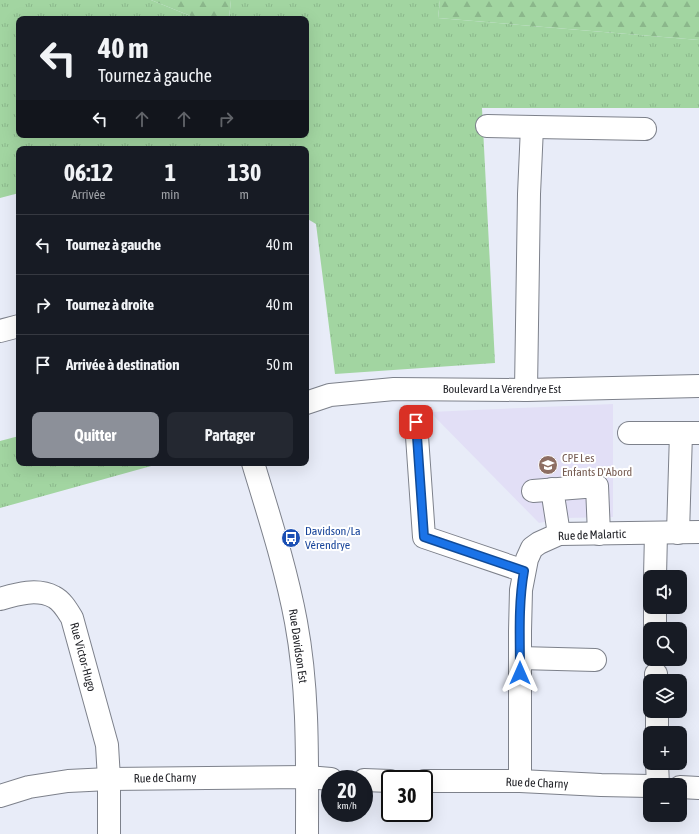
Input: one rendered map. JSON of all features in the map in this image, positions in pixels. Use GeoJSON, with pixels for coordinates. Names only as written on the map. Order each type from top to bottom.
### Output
{"type":"FeatureCollection","features":[{"type":"Feature","properties":{"kind":"street"},"geometry":{"type":"LineString","coordinates":[[487,126],[645,128]]}},
{"type":"Feature","properties":{"kind":"street"},"geometry":{"type":"LineString","coordinates":[[526,390],[529,194],[532,126]]}},
{"type":"Feature","properties":{"kind":"street"},"geometry":{"type":"LineString","coordinates":[[0,331],[16,327]]}},
{"type":"Feature","properties":{"kind":"street","name":"Boulevard La Vérendrye Est"},"geometry":{"type":"LineString","coordinates":[[309,402],[330,396],[394,389],[526,390],[699,386]]}},
{"type":"Feature","properties":{"kind":"street"},"geometry":{"type":"LineString","coordinates":[[416,422],[424,537],[524,571]]}},
{"type":"Feature","properties":{"kind":"street"},"geometry":{"type":"LineString","coordinates":[[629,433],[690,433],[688,533]]}},
{"type":"Feature","properties":{"kind":"street","name":"Rue Davidson Est"},"geometry":{"type":"LineString","coordinates":[[254,466],[282,558],[296,622],[305,697],[307,734],[307,834]]}},
{"type":"Feature","properties":{"kind":"street"},"geometry":{"type":"LineString","coordinates":[[558,534],[543,490],[597,486],[599,534]]}},
{"type":"Feature","properties":{"kind":"street"},"geometry":{"type":"LineString","coordinates":[[656,533],[656,570]]}},
{"type":"Feature","properties":{"kind":"street","name":"Rue de Malartic"},"geometry":{"type":"LineString","coordinates":[[520,781],[521,590],[527,559],[532,548],[558,534],[688,533]]}},
{"type":"Feature","properties":{"kind":"street","name":"Rue Victor-Hugo"},"geometry":{"type":"LineString","coordinates":[[0,599],[28,592],[42,593],[54,597],[64,606],[72,618],[107,744],[109,779],[109,834]]}},
{"type":"Feature","properties":{"kind":"street"},"geometry":{"type":"LineString","coordinates":[[520,658],[595,660]]}},
{"type":"Feature","properties":{"kind":"street","name":"Rue de Charny"},"geometry":{"type":"LineString","coordinates":[[0,796],[29,787],[68,781],[109,779],[307,777],[321,778]]}},
{"type":"Feature","properties":{"kind":"street","name":"Rue de Charny"},"geometry":{"type":"LineString","coordinates":[[433,781],[520,781],[643,786]]}},
{"type":"Feature","properties":{"kind":"street"},"geometry":{"type":"LineString","coordinates":[[687,787],[699,788]]}},
{"type":"Feature","properties":{"kind":"shaded area","name":"CPE Les Enfants D'Abord"},"geometry":{"type":"Polygon","coordinates":[[[613,404],[613,517],[565,518],[539,523],[430,412],[613,404]]]}},
{"type":"Feature","properties":{"kind":"green space"},"geometry":{"type":"Polygon","coordinates":[[[0,0],[151,0],[191,16],[16,16],[16,138],[309,138],[309,16],[229,16],[231,0],[440,0],[438,18],[699,40],[699,108],[482,108],[495,363],[335,374],[316,224],[309,220],[309,146],[16,146],[16,194],[0,198],[0,0]]]}},
{"type":"Feature","properties":{"kind":"green space"},"geometry":{"type":"Polygon","coordinates":[[[151,0],[231,0],[229,16],[191,16],[151,0]]]}},
{"type":"Feature","properties":{"kind":"green space"},"geometry":{"type":"Polygon","coordinates":[[[440,0],[699,0],[699,40],[438,18],[440,0]]]}},
{"type":"Feature","properties":{"kind":"green space"},"geometry":{"type":"Polygon","coordinates":[[[16,437],[16,466],[151,466],[0,508],[0,441],[16,437]]]}},
{"type":"Feature","properties":{"kind":"place","name":"CPE Les Enfants D'Abord"},"geometry":{"type":"Point","coordinates":[548,465]}},
{"type":"Feature","properties":{"kind":"place","name":"Davidson/La Vérendrye"},"geometry":{"type":"Point","coordinates":[291,538]}},
{"type":"Feature","properties":{"kind":"route"},"geometry":{"type":"LineString","coordinates":[[416,422],[424,537],[524,571],[520,604],[520,673]]}}]}
